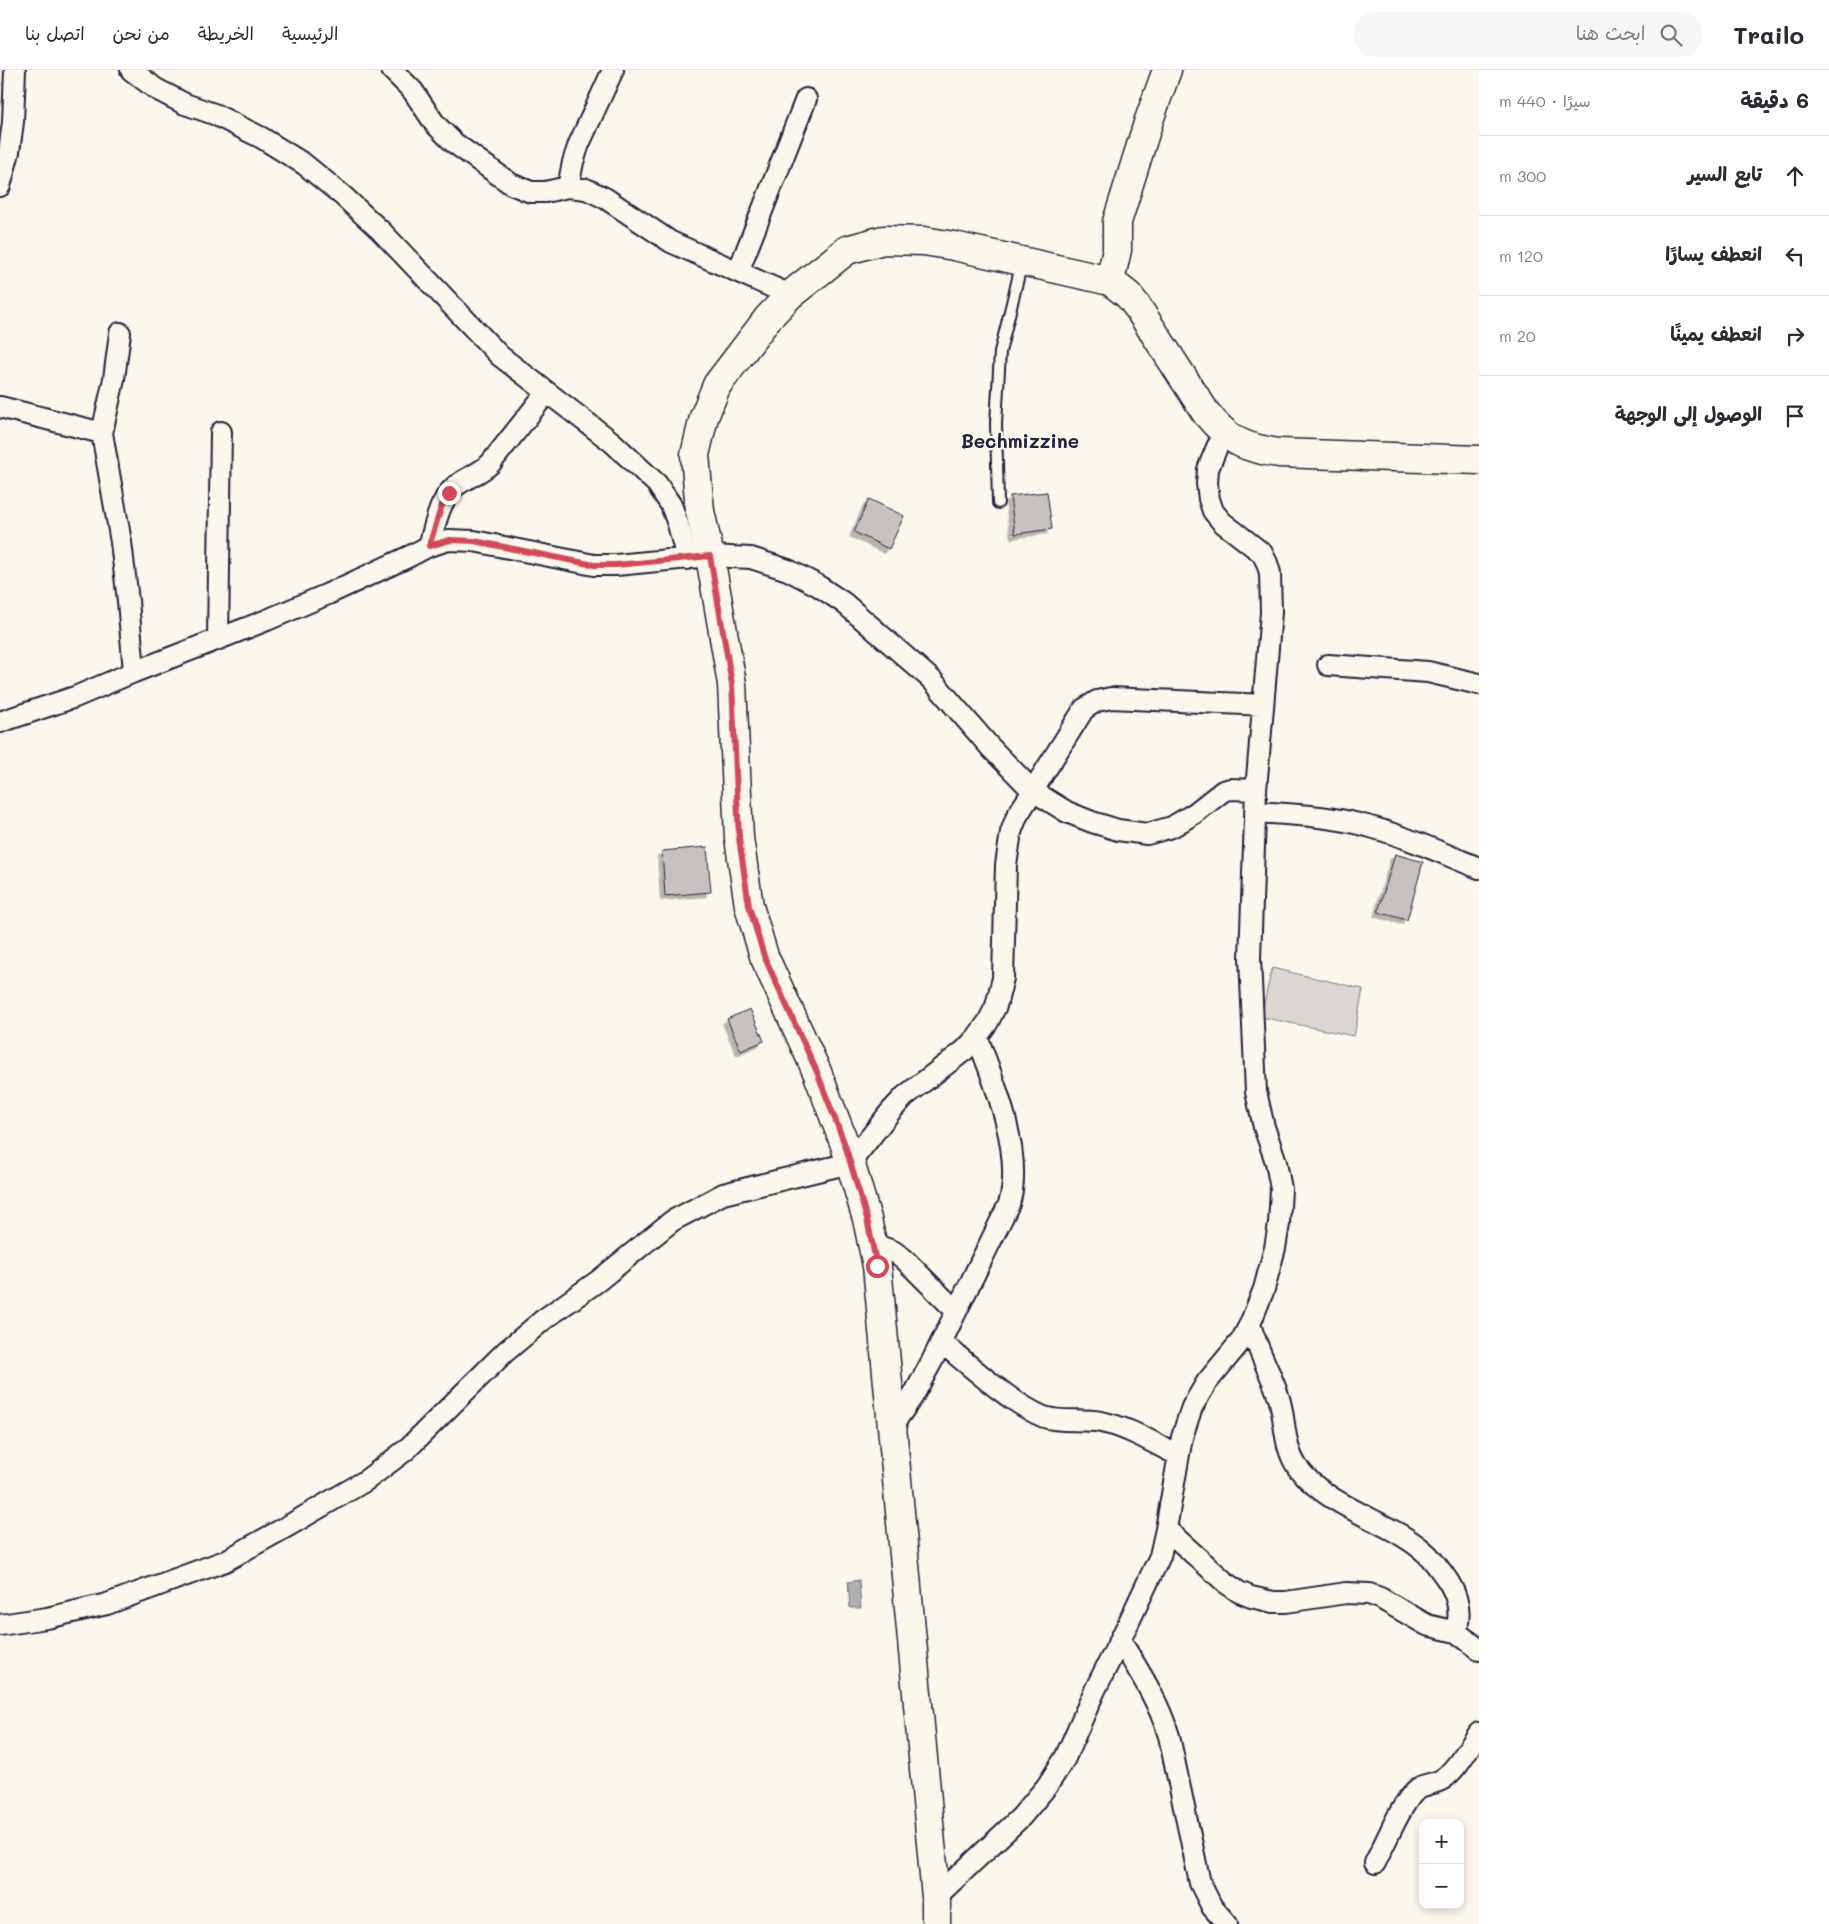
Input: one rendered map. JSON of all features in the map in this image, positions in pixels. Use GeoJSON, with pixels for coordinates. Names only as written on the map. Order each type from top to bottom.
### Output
{"type":"FeatureCollection","features":[{"type":"Feature","properties":{"kind":"main road"},"geometry":{"type":"LineString","coordinates":[[1098,278],[1117,250],[1118,222],[1149,120],[1167,70]]}},
{"type":"Feature","properties":{"kind":"main road"},"geometry":{"type":"LineString","coordinates":[[936,1924],[936,1897],[881,1296],[873,1244],[850,1163],[817,1072],[764,956],[749,906],[739,838],[732,684],[698,558],[700,511],[695,455],[704,417],[717,385],[768,318],[790,295],[847,250],[883,240],[924,241],[1098,278],[1128,295],[1206,413],[1225,435],[1248,446],[1279,453],[1479,460]]}},
{"type":"Feature","properties":{"kind":"street"},"geometry":{"type":"LineString","coordinates":[[131,70],[156,89],[185,104],[214,114],[262,138],[304,164],[342,195],[381,231],[500,356],[612,442],[657,484],[671,505],[678,524],[698,558]]}},
{"type":"Feature","properties":{"kind":"street"},"geometry":{"type":"LineString","coordinates":[[392,70],[413,91],[435,124],[452,142],[511,184],[531,192],[545,192],[568,186],[586,189],[605,198],[671,242],[790,295]]}},
{"type":"Feature","properties":{"kind":"street"},"geometry":{"type":"LineString","coordinates":[[568,186],[579,144],[613,70]]}},
{"type":"Feature","properties":{"kind":"street"},"geometry":{"type":"LineString","coordinates":[[0,186],[9,152],[13,122],[10,75]]}},
{"type":"Feature","properties":{"kind":"street"},"geometry":{"type":"LineString","coordinates":[[738,272],[806,99]]}},
{"type":"Feature","properties":{"kind":"street"},"geometry":{"type":"LineString","coordinates":[[120,333],[114,379],[102,433],[121,542],[134,672]]}},
{"type":"Feature","properties":{"kind":"street"},"geometry":{"type":"LineString","coordinates":[[429,546],[442,505],[449,493],[458,484],[481,472],[490,464],[547,392]]}},
{"type":"Feature","properties":{"kind":"street"},"geometry":{"type":"LineString","coordinates":[[0,407],[102,433]]}},
{"type":"Feature","properties":{"kind":"street"},"geometry":{"type":"LineString","coordinates":[[218,638],[221,432]]}},
{"type":"Feature","properties":{"kind":"street"},"geometry":{"type":"LineString","coordinates":[[936,1897],[1022,1817],[1047,1786],[1065,1758],[1095,1690],[1160,1556],[1186,1421],[1196,1400],[1241,1341],[1250,1324],[1264,1289],[1275,1248],[1281,1196],[1279,1175],[1264,1127],[1256,1092],[1250,958],[1256,790],[1271,612],[1270,573],[1262,553],[1222,522],[1213,511],[1207,484],[1208,469],[1217,447],[1225,435]]}},
{"type":"Feature","properties":{"kind":"street"},"geometry":{"type":"LineString","coordinates":[[0,722],[75,697],[328,594],[429,546],[450,540],[474,541],[594,565],[698,558],[751,558],[788,570],[844,602],[932,680],[990,747],[1032,791],[1067,812],[1092,822],[1118,830],[1147,834],[1178,824],[1223,791],[1230,789],[1256,790]]}},
{"type":"Feature","properties":{"kind":"street"},"geometry":{"type":"LineString","coordinates":[[1328,665],[1428,672],[1479,684]]}},
{"type":"Feature","properties":{"kind":"street"},"geometry":{"type":"LineString","coordinates":[[0,1625],[47,1618],[107,1604],[225,1561],[365,1480],[406,1450],[505,1352],[544,1320],[598,1281],[672,1221],[723,1194],[850,1163],[905,1096],[964,1050],[978,1036],[988,1022],[996,1006],[1003,978],[1004,885],[1011,832],[1017,816],[1084,709],[1097,701],[1111,698],[1262,705]]}},
{"type":"Feature","properties":{"kind":"street"},"geometry":{"type":"LineString","coordinates":[[1256,812],[1317,817],[1362,825],[1403,838],[1479,868]]}},
{"type":"Feature","properties":{"kind":"street"},"geometry":{"type":"LineString","coordinates":[[892,1426],[923,1379],[1009,1204],[1014,1170],[1003,1109],[978,1036]]}},
{"type":"Feature","properties":{"kind":"street"},"geometry":{"type":"LineString","coordinates":[[873,1244],[893,1251],[903,1258],[956,1311]]}},
{"type":"Feature","properties":{"kind":"street"},"geometry":{"type":"LineString","coordinates":[[1250,1324],[1280,1400],[1286,1437],[1296,1465],[1318,1487],[1402,1537],[1426,1554],[1454,1592],[1460,1614],[1456,1632]]}},
{"type":"Feature","properties":{"kind":"street"},"geometry":{"type":"LineString","coordinates":[[941,1342],[1010,1397],[1035,1413],[1050,1419],[1086,1420],[1113,1424],[1178,1455]]}},
{"type":"Feature","properties":{"kind":"street"},"geometry":{"type":"LineString","coordinates":[[1166,1529],[1226,1582],[1239,1592],[1250,1597],[1273,1602],[1286,1602],[1346,1593],[1369,1594],[1380,1598],[1427,1625],[1456,1632],[1479,1649]]}},
{"type":"Feature","properties":{"kind":"street"},"geometry":{"type":"LineString","coordinates":[[1120,1640],[1150,1688],[1164,1720],[1200,1883],[1212,1907],[1227,1924]]}},
{"type":"Feature","properties":{"kind":"street"},"geometry":{"type":"LineString","coordinates":[[1376,1862],[1407,1801],[1415,1790],[1442,1780],[1460,1760],[1479,1733]]}},
{"type":"Feature","properties":{"kind":"lane"},"geometry":{"type":"LineString","coordinates":[[998,503],[996,424],[1000,352],[1023,261]]}},
{"type":"Feature","properties":{"kind":"shaded area"},"geometry":{"type":"Polygon","coordinates":[[[1272,968],[1363,989],[1354,1036],[1261,1017],[1272,968]]]}},
{"type":"Feature","properties":{"kind":"shaded area"},"geometry":{"type":"Polygon","coordinates":[[[859,1580],[861,1608],[850,1608],[848,1582],[859,1580]]]}},
{"type":"Feature","properties":{"kind":"building"},"geometry":{"type":"Polygon","coordinates":[[[1047,492],[1052,529],[1015,534],[1010,496],[1047,492]]]}},
{"type":"Feature","properties":{"kind":"building"},"geometry":{"type":"Polygon","coordinates":[[[869,499],[904,516],[889,549],[854,532],[869,499]]]}},
{"type":"Feature","properties":{"kind":"building"},"geometry":{"type":"Polygon","coordinates":[[[707,847],[711,892],[665,896],[662,851],[707,847]]]}},
{"type":"Feature","properties":{"kind":"building"},"geometry":{"type":"Polygon","coordinates":[[[1395,854],[1423,862],[1407,920],[1378,912],[1395,854]]]}},
{"type":"Feature","properties":{"kind":"building"},"geometry":{"type":"Polygon","coordinates":[[[750,1009],[764,1041],[741,1051],[727,1019],[750,1009]]]}},
{"type":"Feature","properties":{"kind":"district","name":"Bechmizzine"},"geometry":{"type":"Point","coordinates":[1020,441]}},
{"type":"Feature","properties":{"kind":"route"},"geometry":{"type":"LineString","coordinates":[[449,493],[442,505],[429,546],[450,540],[474,541],[594,565],[616,565],[710,556],[732,684],[739,838],[749,906],[764,956],[817,1072],[845,1145],[867,1219],[877,1266]]}}]}
